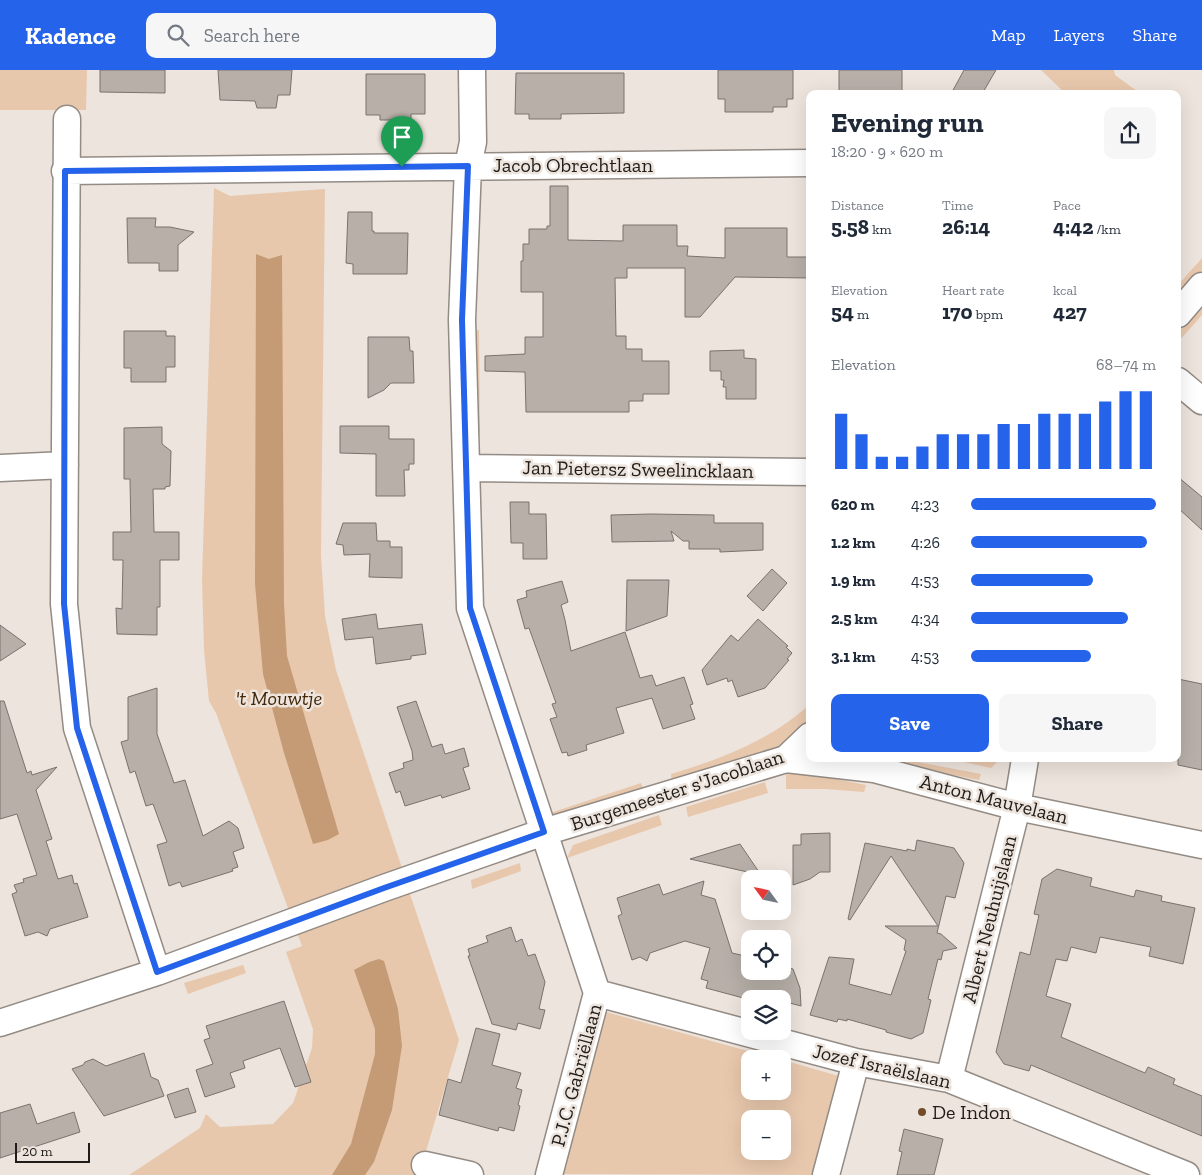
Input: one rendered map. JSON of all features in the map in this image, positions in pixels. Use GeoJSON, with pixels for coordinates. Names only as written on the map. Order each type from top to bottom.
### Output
{"type":"FeatureCollection","features":[{"type":"Feature","properties":{"kind":"street","name":"P.J.C. Gabriëllaan"},"geometry":{"type":"LineString","coordinates":[[472,70],[473,142],[468,166],[462,320],[470,608],[598,993],[549,1175]]}},
{"type":"Feature","properties":{"kind":"street"},"geometry":{"type":"LineString","coordinates":[[67,119],[65,171],[64,604],[77,728],[157,972]]}},
{"type":"Feature","properties":{"kind":"street","name":"Jacob Obrechtlaan"},"geometry":{"type":"LineString","coordinates":[[65,171],[806,163]]}},
{"type":"Feature","properties":{"kind":"street"},"geometry":{"type":"LineString","coordinates":[[1181,310],[1202,286]]}},
{"type":"Feature","properties":{"kind":"street"},"geometry":{"type":"LineString","coordinates":[[1181,384],[1202,402]]}},
{"type":"Feature","properties":{"kind":"street"},"geometry":{"type":"LineString","coordinates":[[0,468],[65,465]]}},
{"type":"Feature","properties":{"kind":"street","name":"Jan Pietersz Sweelincklaan"},"geometry":{"type":"LineString","coordinates":[[466,468],[806,472]]}},
{"type":"Feature","properties":{"kind":"street","name":"Burgemeester s'Jacoblaan"},"geometry":{"type":"LineString","coordinates":[[0,1023],[157,972],[384,888],[544,832],[786,758],[806,740]]}},
{"type":"Feature","properties":{"kind":"street","name":"Anton Mauvelaan"},"geometry":{"type":"LineString","coordinates":[[786,758],[806,760]]}},
{"type":"Feature","properties":{"kind":"street","name":"Anton Mauvelaan"},"geometry":{"type":"LineString","coordinates":[[818,762],[874,769],[1017,807],[1202,845]]}},
{"type":"Feature","properties":{"kind":"street","name":"Albert Neuhuijslaan"},"geometry":{"type":"LineString","coordinates":[[949,1079],[1017,807],[1024,762]]}},
{"type":"Feature","properties":{"kind":"street","name":"Jozef Israëlslaan"},"geometry":{"type":"LineString","coordinates":[[598,993],[856,1062],[949,1079],[1186,1175]]}},
{"type":"Feature","properties":{"kind":"street"},"geometry":{"type":"LineString","coordinates":[[826,1175],[856,1062]]}},
{"type":"Feature","properties":{"kind":"street"},"geometry":{"type":"LineString","coordinates":[[425,1166],[470,1175]]}},
{"type":"Feature","properties":{"kind":"green space"},"geometry":{"type":"Polygon","coordinates":[[[0,70],[87,70],[86,110],[0,110],[0,70]]]}},
{"type":"Feature","properties":{"kind":"green space"},"geometry":{"type":"Polygon","coordinates":[[[1041,70],[1114,70],[1115,75],[1136,90],[1062,90],[1041,70]]]}},
{"type":"Feature","properties":{"kind":"green space","name":"'t Mouwtje"},"geometry":{"type":"Polygon","coordinates":[[[214,188],[230,196],[325,189],[321,555],[325,616],[336,670],[402,868],[445,851],[448,859],[404,876],[459,1040],[419,1175],[129,1175],[200,1128],[206,1114],[220,1127],[273,1124],[293,1103],[312,1048],[313,1029],[286,952],[302,946],[216,713],[209,701],[204,650],[202,580],[214,188]]]}},
{"type":"Feature","properties":{"kind":"green space"},"geometry":{"type":"Polygon","coordinates":[[[1202,258],[1202,270],[1181,294],[1181,282],[1202,258]]]}},
{"type":"Feature","properties":{"kind":"green space"},"geometry":{"type":"Polygon","coordinates":[[[1202,302],[1202,315],[1181,339],[1181,326],[1202,302]]]}},
{"type":"Feature","properties":{"kind":"green space"},"geometry":{"type":"Polygon","coordinates":[[[479,330],[480,433],[473,431],[473,331],[479,330]]]}},
{"type":"Feature","properties":{"kind":"green space"},"geometry":{"type":"Polygon","coordinates":[[[806,707],[806,725],[781,746],[672,784],[671,774],[745,747],[795,717],[806,707]]]}},
{"type":"Feature","properties":{"kind":"green space"},"geometry":{"type":"Polygon","coordinates":[[[884,762],[918,762],[981,774],[979,780],[884,762]]]}},
{"type":"Feature","properties":{"kind":"green space"},"geometry":{"type":"Polygon","coordinates":[[[964,762],[997,762],[991,768],[964,762]]]}},
{"type":"Feature","properties":{"kind":"green space"},"geometry":{"type":"Polygon","coordinates":[[[786,769],[866,785],[864,792],[786,789],[786,769]]]}},
{"type":"Feature","properties":{"kind":"green space"},"geometry":{"type":"Polygon","coordinates":[[[765,782],[768,793],[688,817],[686,807],[765,782]]]}},
{"type":"Feature","properties":{"kind":"green space"},"geometry":{"type":"Polygon","coordinates":[[[641,783],[644,791],[559,819],[547,814],[641,783]]]}},
{"type":"Feature","properties":{"kind":"green space"},"geometry":{"type":"Polygon","coordinates":[[[659,815],[662,825],[567,858],[573,845],[659,815]]]}},
{"type":"Feature","properties":{"kind":"green space"},"geometry":{"type":"Polygon","coordinates":[[[520,863],[521,871],[472,889],[471,880],[520,863]]]}},
{"type":"Feature","properties":{"kind":"green space"},"geometry":{"type":"Polygon","coordinates":[[[243,965],[246,973],[188,994],[184,983],[243,965]]]}},
{"type":"Feature","properties":{"kind":"green space"},"geometry":{"type":"Polygon","coordinates":[[[606,1012],[744,1050],[741,1050],[741,1100],[791,1100],[791,1062],[842,1077],[814,1175],[563,1174],[583,1085],[606,1012]]]}},
{"type":"Feature","properties":{"kind":"shaded area"},"geometry":{"type":"Polygon","coordinates":[[[256,254],[269,259],[282,255],[284,603],[287,656],[339,834],[328,840],[313,844],[284,753],[263,674],[255,584],[256,254]]]}},
{"type":"Feature","properties":{"kind":"shaded area"},"geometry":{"type":"Polygon","coordinates":[[[379,959],[384,961],[398,1009],[402,1046],[392,1110],[374,1162],[365,1175],[332,1175],[351,1144],[375,1054],[375,1029],[354,970],[379,959]]]}},
{"type":"Feature","properties":{"kind":"building"},"geometry":{"type":"Polygon","coordinates":[[[100,70],[165,70],[165,93],[100,92],[100,70]]]}},
{"type":"Feature","properties":{"kind":"building"},"geometry":{"type":"Polygon","coordinates":[[[218,70],[292,70],[290,95],[278,95],[276,108],[257,108],[255,101],[220,100],[218,70]]]}},
{"type":"Feature","properties":{"kind":"building"},"geometry":{"type":"Polygon","coordinates":[[[718,70],[793,70],[793,99],[787,99],[787,107],[773,107],[773,112],[725,112],[725,99],[718,99],[718,70]]]}},
{"type":"Feature","properties":{"kind":"building"},"geometry":{"type":"Polygon","coordinates":[[[839,70],[902,70],[902,90],[839,90],[839,70]]]}},
{"type":"Feature","properties":{"kind":"building"},"geometry":{"type":"Polygon","coordinates":[[[964,70],[996,70],[984,90],[953,90],[964,70]]]}},
{"type":"Feature","properties":{"kind":"building"},"geometry":{"type":"Polygon","coordinates":[[[516,73],[624,73],[624,113],[561,114],[561,119],[529,119],[529,114],[515,114],[516,73]]]}},
{"type":"Feature","properties":{"kind":"building"},"geometry":{"type":"Polygon","coordinates":[[[366,74],[425,74],[425,114],[411,114],[411,120],[380,120],[380,115],[366,115],[366,74]]]}},
{"type":"Feature","properties":{"kind":"building"},"geometry":{"type":"Polygon","coordinates":[[[550,186],[568,186],[568,240],[623,241],[623,225],[677,225],[677,246],[688,246],[687,256],[725,258],[725,228],[787,228],[787,257],[806,257],[806,278],[735,277],[700,317],[685,317],[685,268],[627,268],[627,278],[615,278],[616,336],[626,336],[626,349],[642,349],[642,361],[669,361],[669,394],[643,394],[643,401],[629,401],[629,412],[526,412],[525,372],[485,371],[485,356],[525,354],[525,337],[543,337],[543,292],[521,292],[521,261],[523,261],[523,244],[529,244],[529,229],[547,229],[547,226],[550,226],[550,186]]]}},
{"type":"Feature","properties":{"kind":"building"},"geometry":{"type":"Polygon","coordinates":[[[348,212],[372,212],[372,231],[374,233],[408,233],[407,274],[353,274],[353,264],[346,263],[348,212]]]}},
{"type":"Feature","properties":{"kind":"building"},"geometry":{"type":"Polygon","coordinates":[[[127,218],[156,218],[155,227],[170,227],[194,232],[178,245],[178,271],[159,271],[159,263],[128,263],[127,218]]]}},
{"type":"Feature","properties":{"kind":"building"},"geometry":{"type":"Polygon","coordinates":[[[124,331],[166,331],[166,336],[175,336],[175,367],[166,367],[166,382],[131,382],[131,368],[124,368],[124,331]]]}},
{"type":"Feature","properties":{"kind":"building"},"geometry":{"type":"Polygon","coordinates":[[[368,337],[409,337],[410,351],[413,351],[414,383],[391,383],[384,390],[368,398],[368,337]]]}},
{"type":"Feature","properties":{"kind":"building"},"geometry":{"type":"Polygon","coordinates":[[[744,350],[744,358],[756,359],[756,399],[726,399],[726,387],[723,387],[724,380],[721,380],[721,371],[710,371],[710,351],[744,350]]]}},
{"type":"Feature","properties":{"kind":"building"},"geometry":{"type":"Polygon","coordinates":[[[340,426],[389,426],[389,439],[414,439],[414,464],[409,464],[409,470],[404,470],[405,496],[376,496],[376,454],[340,453],[340,426]]]}},
{"type":"Feature","properties":{"kind":"building"},"geometry":{"type":"Polygon","coordinates":[[[162,427],[162,444],[171,451],[170,486],[165,487],[165,489],[153,489],[154,532],[179,532],[179,560],[160,560],[160,607],[157,607],[157,635],[117,634],[116,608],[122,609],[123,560],[113,560],[113,532],[131,532],[130,479],[124,479],[124,428],[162,427]]]}},
{"type":"Feature","properties":{"kind":"building"},"geometry":{"type":"Polygon","coordinates":[[[1181,480],[1202,497],[1202,530],[1181,511],[1181,480]]]}},
{"type":"Feature","properties":{"kind":"building"},"geometry":{"type":"Polygon","coordinates":[[[510,502],[529,502],[529,514],[546,514],[547,559],[523,559],[523,543],[511,543],[510,502]]]}},
{"type":"Feature","properties":{"kind":"building"},"geometry":{"type":"Polygon","coordinates":[[[611,515],[714,515],[714,523],[763,523],[763,550],[720,552],[720,549],[689,549],[689,541],[683,541],[671,531],[674,541],[612,542],[611,515]]]}},
{"type":"Feature","properties":{"kind":"building"},"geometry":{"type":"Polygon","coordinates":[[[343,523],[376,523],[377,541],[390,541],[390,547],[402,547],[402,578],[369,577],[370,554],[344,555],[343,545],[336,544],[343,523]]]}},
{"type":"Feature","properties":{"kind":"building"},"geometry":{"type":"Polygon","coordinates":[[[772,569],[787,583],[763,611],[747,596],[772,569]]]}},
{"type":"Feature","properties":{"kind":"building"},"geometry":{"type":"Polygon","coordinates":[[[627,580],[669,580],[667,616],[626,631],[627,580]]]}},
{"type":"Feature","properties":{"kind":"building"},"geometry":{"type":"Polygon","coordinates":[[[562,581],[568,602],[561,605],[571,651],[625,632],[640,678],[652,675],[656,686],[684,677],[693,704],[690,705],[695,719],[663,729],[652,698],[616,708],[624,733],[586,745],[587,750],[568,756],[567,752],[562,753],[550,719],[557,717],[552,704],[556,703],[529,628],[525,629],[517,600],[527,597],[526,591],[562,581]]]}},
{"type":"Feature","properties":{"kind":"building"},"geometry":{"type":"Polygon","coordinates":[[[376,614],[378,629],[422,624],[426,654],[411,656],[411,659],[376,664],[373,637],[345,640],[342,619],[376,614]]]}},
{"type":"Feature","properties":{"kind":"building"},"geometry":{"type":"Polygon","coordinates":[[[758,619],[788,646],[786,647],[792,653],[787,659],[789,660],[765,688],[738,697],[732,680],[728,682],[727,678],[707,685],[702,670],[731,635],[738,641],[758,619]]]}},
{"type":"Feature","properties":{"kind":"building"},"geometry":{"type":"Polygon","coordinates":[[[0,625],[26,644],[0,661],[0,625]]]}},
{"type":"Feature","properties":{"kind":"building"},"geometry":{"type":"Polygon","coordinates":[[[1181,680],[1202,684],[1202,770],[1178,765],[1178,762],[1181,762],[1181,680]]]}},
{"type":"Feature","properties":{"kind":"building"},"geometry":{"type":"Polygon","coordinates":[[[157,688],[157,734],[174,783],[185,780],[203,836],[229,821],[238,828],[244,848],[233,852],[238,867],[232,869],[233,871],[182,887],[180,882],[169,886],[157,845],[167,842],[153,804],[146,806],[135,771],[130,773],[121,742],[128,740],[128,697],[157,688]]]}},
{"type":"Feature","properties":{"kind":"building"},"geometry":{"type":"Polygon","coordinates":[[[0,701],[4,701],[27,773],[31,771],[32,775],[57,767],[36,790],[52,839],[46,841],[58,879],[72,875],[74,884],[77,883],[88,917],[50,929],[47,936],[38,932],[25,936],[12,894],[17,892],[14,885],[24,882],[23,879],[37,875],[17,814],[0,819],[0,701]]]}},
{"type":"Feature","properties":{"kind":"building"},"geometry":{"type":"Polygon","coordinates":[[[416,701],[432,747],[442,744],[445,754],[464,748],[469,766],[463,768],[470,789],[442,798],[441,795],[405,806],[400,791],[396,793],[389,773],[404,768],[403,763],[413,760],[412,751],[397,707],[416,701]]]}},
{"type":"Feature","properties":{"kind":"building"},"geometry":{"type":"Polygon","coordinates":[[[830,833],[830,872],[820,872],[810,879],[793,885],[793,845],[801,845],[801,834],[830,833]]]}},
{"type":"Feature","properties":{"kind":"building"},"geometry":{"type":"Polygon","coordinates":[[[917,840],[954,848],[964,863],[955,898],[946,896],[937,933],[941,934],[957,948],[943,951],[941,960],[938,959],[928,999],[931,1000],[923,1033],[911,1039],[847,1019],[847,1021],[838,1019],[837,1022],[810,1015],[829,957],[854,959],[849,984],[891,995],[906,951],[904,950],[906,940],[885,926],[938,926],[891,856],[850,920],[848,919],[865,843],[915,851],[917,840]]]}},
{"type":"Feature","properties":{"kind":"building"},"geometry":{"type":"Polygon","coordinates":[[[740,844],[758,870],[741,870],[690,859],[740,844]]]}},
{"type":"Feature","properties":{"kind":"building"},"geometry":{"type":"Polygon","coordinates":[[[1057,869],[1092,878],[1090,886],[1134,897],[1136,890],[1162,896],[1161,901],[1195,908],[1183,964],[1149,956],[1151,947],[1100,937],[1096,953],[1071,947],[1067,961],[1056,959],[1046,996],[1071,1004],[1061,1037],[1145,1073],[1148,1067],[1175,1079],[1173,1084],[1202,1096],[1202,1136],[1031,1065],[1029,1071],[1004,1064],[996,1052],[1020,952],[1030,955],[1039,915],[1034,914],[1042,879],[1057,869]]]}},
{"type":"Feature","properties":{"kind":"building"},"geometry":{"type":"Polygon","coordinates":[[[704,881],[701,895],[715,899],[732,953],[741,955],[741,980],[791,980],[791,968],[793,969],[800,988],[801,1006],[791,1003],[791,990],[741,990],[741,997],[706,988],[708,981],[701,979],[710,948],[685,941],[650,953],[647,961],[640,957],[632,960],[618,916],[622,914],[617,898],[659,884],[663,895],[704,881]]]}},
{"type":"Feature","properties":{"kind":"building"},"geometry":{"type":"Polygon","coordinates":[[[511,927],[516,942],[522,939],[528,956],[535,954],[545,982],[539,1009],[545,1010],[540,1029],[518,1023],[516,1030],[492,1024],[468,956],[470,956],[468,949],[488,942],[486,936],[511,927]]]}},
{"type":"Feature","properties":{"kind":"building"},"geometry":{"type":"Polygon","coordinates":[[[284,1001],[311,1082],[295,1087],[280,1048],[243,1061],[245,1068],[230,1073],[235,1087],[205,1097],[196,1070],[213,1064],[204,1040],[210,1038],[206,1026],[284,1001]]]}},
{"type":"Feature","properties":{"kind":"building"},"geometry":{"type":"Polygon","coordinates":[[[476,1028],[500,1034],[492,1065],[521,1073],[516,1088],[522,1090],[514,1131],[499,1127],[498,1131],[439,1115],[448,1079],[461,1083],[476,1028]]]}},
{"type":"Feature","properties":{"kind":"building"},"geometry":{"type":"Polygon","coordinates":[[[144,1053],[151,1077],[158,1080],[164,1096],[104,1116],[72,1069],[93,1059],[106,1066],[144,1053]]]}},
{"type":"Feature","properties":{"kind":"building"},"geometry":{"type":"Polygon","coordinates":[[[188,1088],[196,1112],[175,1118],[167,1095],[188,1088]]]}},
{"type":"Feature","properties":{"kind":"building"},"geometry":{"type":"Polygon","coordinates":[[[30,1104],[37,1124],[74,1112],[80,1132],[0,1158],[0,1113],[30,1104]]]}},
{"type":"Feature","properties":{"kind":"building"},"geometry":{"type":"Polygon","coordinates":[[[904,1129],[943,1139],[934,1175],[897,1175],[902,1152],[899,1151],[904,1129]]]}},
{"type":"Feature","properties":{"kind":"place","name":"De Indon"},"geometry":{"type":"Point","coordinates":[922,1112]}},
{"type":"Feature","properties":{"kind":"route"},"geometry":{"type":"LineString","coordinates":[[468,166],[462,320],[470,608],[544,832],[384,888],[157,972],[77,728],[64,604],[65,171],[402,167],[468,166]]}}]}
